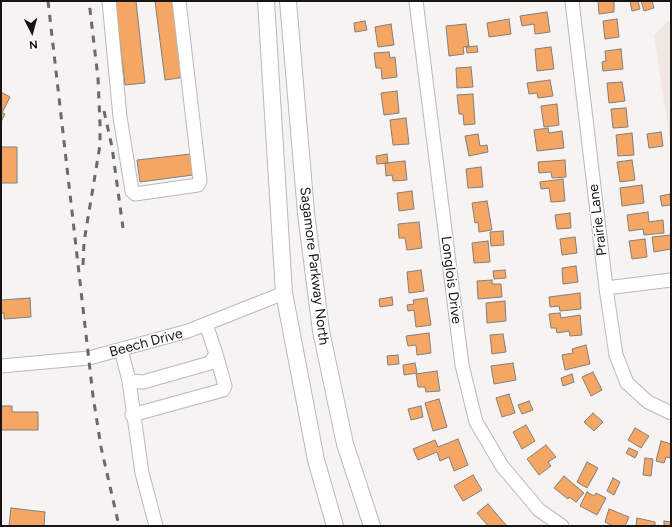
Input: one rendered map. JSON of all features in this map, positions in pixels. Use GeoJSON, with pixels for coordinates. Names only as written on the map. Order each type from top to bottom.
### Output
{"type":"FeatureCollection","features":[{"type":"Feature","properties":{"kind":"main road","name":"Sagamore Parkway North"},"geometry":{"type":"LineString","coordinates":[[266,1],[284,293],[316,460],[335,526]]}},
{"type":"Feature","properties":{"kind":"main road","name":"Sagamore Parkway North"},"geometry":{"type":"LineString","coordinates":[[288,1],[306,213],[320,331],[345,444],[372,526]]}},
{"type":"Feature","properties":{"kind":"street"},"geometry":{"type":"LineString","coordinates":[[108,1],[120,117],[132,191],[135,194],[198,185],[200,181],[179,1]]}},
{"type":"Feature","properties":{"kind":"street","name":"Longlois Drive"},"geometry":{"type":"LineString","coordinates":[[416,1],[462,365],[476,422],[507,471],[539,510],[562,526]]}},
{"type":"Feature","properties":{"kind":"street","name":"Prairie Lane"},"geometry":{"type":"LineString","coordinates":[[572,1],[606,288],[616,355],[627,383],[648,402],[671,414]]}},
{"type":"Feature","properties":{"kind":"street"},"geometry":{"type":"LineString","coordinates":[[606,288],[671,280]]}},
{"type":"Feature","properties":{"kind":"street","name":"Beech Drive"},"geometry":{"type":"LineString","coordinates":[[1,366],[89,358],[188,331],[284,293]]}},
{"type":"Feature","properties":{"kind":"street"},"geometry":{"type":"LineString","coordinates":[[132,415],[222,390],[225,386],[206,324]]}},
{"type":"Feature","properties":{"kind":"street"},"geometry":{"type":"LineString","coordinates":[[121,349],[129,381],[132,415],[142,473],[156,526]]}},
{"type":"Feature","properties":{"kind":"street"},"geometry":{"type":"LineString","coordinates":[[129,381],[143,382],[210,363],[216,354]]}},
{"type":"Feature","properties":{"kind":"shaded area"},"geometry":{"type":"Polygon","coordinates":[[[671,19],[671,148],[654,35],[671,19]]]}},
{"type":"Feature","properties":{"kind":"building"},"geometry":{"type":"Polygon","coordinates":[[[115,1],[136,1],[145,83],[125,85],[115,1]]]}},
{"type":"Feature","properties":{"kind":"building"},"geometry":{"type":"Polygon","coordinates":[[[155,1],[176,1],[186,77],[165,80],[155,1]]]}},
{"type":"Feature","properties":{"kind":"building"},"geometry":{"type":"Polygon","coordinates":[[[598,1],[614,1],[614,12],[599,14],[598,1]]]}},
{"type":"Feature","properties":{"kind":"building"},"geometry":{"type":"Polygon","coordinates":[[[630,1],[638,1],[640,9],[632,11],[630,1]]]}},
{"type":"Feature","properties":{"kind":"building"},"geometry":{"type":"Polygon","coordinates":[[[641,1],[652,1],[654,8],[644,11],[641,1]]]}},
{"type":"Feature","properties":{"kind":"building"},"geometry":{"type":"Polygon","coordinates":[[[547,12],[550,32],[535,34],[534,24],[522,26],[520,16],[547,12]]]}},
{"type":"Feature","properties":{"kind":"building"},"geometry":{"type":"Polygon","coordinates":[[[509,19],[511,34],[489,37],[487,23],[509,19]]]}},
{"type":"Feature","properties":{"kind":"building"},"geometry":{"type":"Polygon","coordinates":[[[617,19],[619,37],[605,39],[603,21],[617,19]]]}},
{"type":"Feature","properties":{"kind":"building"},"geometry":{"type":"Polygon","coordinates":[[[365,21],[367,30],[355,32],[354,23],[365,21]]]}},
{"type":"Feature","properties":{"kind":"building"},"geometry":{"type":"Polygon","coordinates":[[[391,24],[394,45],[378,47],[375,27],[391,24]]]}},
{"type":"Feature","properties":{"kind":"building"},"geometry":{"type":"Polygon","coordinates":[[[466,24],[469,46],[463,47],[464,54],[449,56],[446,26],[466,24]]]}},
{"type":"Feature","properties":{"kind":"building"},"geometry":{"type":"Polygon","coordinates":[[[477,46],[478,52],[467,53],[466,47],[477,46]]]}},
{"type":"Feature","properties":{"kind":"building"},"geometry":{"type":"Polygon","coordinates":[[[551,47],[554,69],[537,71],[535,49],[551,47]]]}},
{"type":"Feature","properties":{"kind":"building"},"geometry":{"type":"Polygon","coordinates":[[[621,49],[623,69],[603,71],[602,62],[606,61],[605,51],[621,49]]]}},
{"type":"Feature","properties":{"kind":"building"},"geometry":{"type":"Polygon","coordinates":[[[389,52],[390,58],[395,57],[397,77],[382,79],[381,68],[376,68],[374,53],[389,52]]]}},
{"type":"Feature","properties":{"kind":"building"},"geometry":{"type":"Polygon","coordinates":[[[471,67],[473,87],[457,88],[456,68],[471,67]]]}},
{"type":"Feature","properties":{"kind":"building"},"geometry":{"type":"Polygon","coordinates":[[[550,80],[553,96],[538,98],[537,93],[529,94],[527,83],[550,80]]]}},
{"type":"Feature","properties":{"kind":"building"},"geometry":{"type":"Polygon","coordinates":[[[622,82],[625,101],[609,103],[607,83],[622,82]]]}},
{"type":"Feature","properties":{"kind":"building"},"geometry":{"type":"Polygon","coordinates":[[[397,91],[399,113],[384,115],[381,93],[397,91]]]}},
{"type":"Feature","properties":{"kind":"building"},"geometry":{"type":"Polygon","coordinates":[[[1,92],[10,97],[2,113],[5,114],[1,122],[1,92]]]}},
{"type":"Feature","properties":{"kind":"building"},"geometry":{"type":"Polygon","coordinates":[[[473,94],[475,124],[464,125],[463,114],[459,114],[457,95],[473,94]]]}},
{"type":"Feature","properties":{"kind":"building"},"geometry":{"type":"Polygon","coordinates":[[[557,104],[559,125],[544,127],[541,106],[557,104]]]}},
{"type":"Feature","properties":{"kind":"building"},"geometry":{"type":"Polygon","coordinates":[[[626,108],[628,127],[613,128],[611,109],[626,108]]]}},
{"type":"Feature","properties":{"kind":"building"},"geometry":{"type":"Polygon","coordinates":[[[406,118],[409,144],[393,145],[390,120],[406,118]]]}},
{"type":"Feature","properties":{"kind":"building"},"geometry":{"type":"Polygon","coordinates":[[[548,128],[549,133],[562,131],[564,148],[537,151],[534,130],[548,128]]]}},
{"type":"Feature","properties":{"kind":"building"},"geometry":{"type":"Polygon","coordinates":[[[661,132],[663,146],[649,148],[647,134],[661,132]]]}},
{"type":"Feature","properties":{"kind":"building"},"geometry":{"type":"Polygon","coordinates":[[[632,133],[634,155],[618,156],[616,135],[632,133]]]}},
{"type":"Feature","properties":{"kind":"building"},"geometry":{"type":"Polygon","coordinates":[[[478,134],[480,146],[487,145],[488,152],[469,156],[465,136],[478,134]]]}},
{"type":"Feature","properties":{"kind":"building"},"geometry":{"type":"Polygon","coordinates":[[[1,147],[17,147],[17,183],[1,183],[1,147]]]}},
{"type":"Feature","properties":{"kind":"building"},"geometry":{"type":"Polygon","coordinates":[[[191,154],[193,175],[140,182],[137,160],[191,154]]]}},
{"type":"Feature","properties":{"kind":"building"},"geometry":{"type":"Polygon","coordinates":[[[387,154],[388,163],[377,164],[376,156],[387,154]]]}},
{"type":"Feature","properties":{"kind":"building"},"geometry":{"type":"Polygon","coordinates":[[[565,160],[566,177],[552,178],[551,172],[539,173],[538,162],[565,160]]]}},
{"type":"Feature","properties":{"kind":"building"},"geometry":{"type":"Polygon","coordinates":[[[632,160],[635,180],[620,182],[617,162],[632,160]]]}},
{"type":"Feature","properties":{"kind":"building"},"geometry":{"type":"Polygon","coordinates":[[[405,161],[407,180],[393,181],[392,175],[386,176],[385,163],[405,161]]]}},
{"type":"Feature","properties":{"kind":"building"},"geometry":{"type":"Polygon","coordinates":[[[481,167],[483,187],[468,188],[466,169],[481,167]]]}},
{"type":"Feature","properties":{"kind":"building"},"geometry":{"type":"Polygon","coordinates":[[[563,179],[565,201],[551,202],[549,188],[541,189],[540,182],[563,179]]]}},
{"type":"Feature","properties":{"kind":"building"},"geometry":{"type":"Polygon","coordinates":[[[642,185],[644,203],[622,206],[620,188],[642,185]]]}},
{"type":"Feature","properties":{"kind":"building"},"geometry":{"type":"Polygon","coordinates":[[[412,191],[414,209],[399,211],[397,193],[412,191]]]}},
{"type":"Feature","properties":{"kind":"building"},"geometry":{"type":"Polygon","coordinates":[[[670,194],[671,205],[662,206],[660,196],[670,194]]]}},
{"type":"Feature","properties":{"kind":"building"},"geometry":{"type":"Polygon","coordinates":[[[487,201],[492,230],[479,232],[478,222],[475,223],[472,203],[487,201]]]}},
{"type":"Feature","properties":{"kind":"building"},"geometry":{"type":"Polygon","coordinates":[[[648,212],[649,222],[663,220],[664,233],[644,235],[643,229],[629,231],[627,215],[648,212]]]}},
{"type":"Feature","properties":{"kind":"building"},"geometry":{"type":"Polygon","coordinates":[[[570,213],[571,228],[557,229],[555,215],[570,213]]]}},
{"type":"Feature","properties":{"kind":"building"},"geometry":{"type":"Polygon","coordinates":[[[419,222],[422,248],[407,250],[405,238],[399,238],[398,224],[419,222]]]}},
{"type":"Feature","properties":{"kind":"building"},"geometry":{"type":"Polygon","coordinates":[[[503,231],[504,245],[491,246],[490,232],[503,231]]]}},
{"type":"Feature","properties":{"kind":"building"},"geometry":{"type":"Polygon","coordinates":[[[671,235],[671,249],[654,252],[652,237],[671,235]]]}},
{"type":"Feature","properties":{"kind":"building"},"geometry":{"type":"Polygon","coordinates":[[[575,237],[577,253],[562,255],[560,239],[575,237]]]}},
{"type":"Feature","properties":{"kind":"building"},"geometry":{"type":"Polygon","coordinates":[[[645,239],[647,257],[632,259],[629,241],[645,239]]]}},
{"type":"Feature","properties":{"kind":"building"},"geometry":{"type":"Polygon","coordinates":[[[488,241],[490,262],[474,263],[472,243],[488,241]]]}},
{"type":"Feature","properties":{"kind":"building"},"geometry":{"type":"Polygon","coordinates":[[[576,266],[578,282],[563,284],[562,268],[576,266]]]}},
{"type":"Feature","properties":{"kind":"building"},"geometry":{"type":"Polygon","coordinates":[[[421,270],[424,291],[409,293],[407,272],[421,270]]]}},
{"type":"Feature","properties":{"kind":"building"},"geometry":{"type":"Polygon","coordinates":[[[505,270],[506,278],[494,279],[493,271],[505,270]]]}},
{"type":"Feature","properties":{"kind":"building"},"geometry":{"type":"Polygon","coordinates":[[[492,280],[492,284],[501,284],[502,297],[478,299],[477,281],[492,280]]]}},
{"type":"Feature","properties":{"kind":"building"},"geometry":{"type":"Polygon","coordinates":[[[580,293],[581,309],[560,311],[559,306],[550,307],[549,297],[580,293]]]}},
{"type":"Feature","properties":{"kind":"building"},"geometry":{"type":"Polygon","coordinates":[[[392,297],[393,305],[380,307],[379,299],[392,297]]]}},
{"type":"Feature","properties":{"kind":"building"},"geometry":{"type":"Polygon","coordinates":[[[30,298],[31,317],[4,319],[4,313],[1,313],[1,300],[30,298]]]}},
{"type":"Feature","properties":{"kind":"building"},"geometry":{"type":"Polygon","coordinates":[[[427,298],[431,325],[416,327],[414,310],[408,311],[407,305],[414,304],[413,300],[427,298]]]}},
{"type":"Feature","properties":{"kind":"building"},"geometry":{"type":"Polygon","coordinates":[[[505,301],[506,321],[487,323],[486,303],[505,301]]]}},
{"type":"Feature","properties":{"kind":"building"},"geometry":{"type":"Polygon","coordinates":[[[560,313],[561,318],[580,315],[582,335],[570,336],[569,331],[557,333],[556,328],[551,328],[549,314],[560,313]]]}},
{"type":"Feature","properties":{"kind":"building"},"geometry":{"type":"Polygon","coordinates":[[[429,333],[431,353],[417,355],[416,345],[408,346],[406,336],[429,333]]]}},
{"type":"Feature","properties":{"kind":"building"},"geometry":{"type":"Polygon","coordinates":[[[503,334],[506,352],[492,354],[490,335],[503,334]]]}},
{"type":"Feature","properties":{"kind":"building"},"geometry":{"type":"Polygon","coordinates":[[[586,345],[590,364],[565,370],[562,355],[573,353],[572,349],[586,345]]]}},
{"type":"Feature","properties":{"kind":"building"},"geometry":{"type":"Polygon","coordinates":[[[398,355],[399,364],[388,365],[387,356],[398,355]]]}},
{"type":"Feature","properties":{"kind":"building"},"geometry":{"type":"Polygon","coordinates":[[[415,363],[417,373],[404,375],[403,365],[415,363]]]}},
{"type":"Feature","properties":{"kind":"building"},"geometry":{"type":"Polygon","coordinates":[[[513,363],[516,380],[494,384],[491,366],[513,363]]]}},
{"type":"Feature","properties":{"kind":"building"},"geometry":{"type":"Polygon","coordinates":[[[437,371],[440,391],[426,392],[425,387],[418,387],[416,374],[437,371]]]}},
{"type":"Feature","properties":{"kind":"building"},"geometry":{"type":"Polygon","coordinates":[[[593,372],[602,390],[591,396],[582,377],[593,372]]]}},
{"type":"Feature","properties":{"kind":"building"},"geometry":{"type":"Polygon","coordinates":[[[572,374],[574,382],[563,386],[561,378],[572,374]]]}},
{"type":"Feature","properties":{"kind":"building"},"geometry":{"type":"Polygon","coordinates":[[[509,394],[515,413],[502,417],[496,398],[509,394]]]}},
{"type":"Feature","properties":{"kind":"building"},"geometry":{"type":"Polygon","coordinates":[[[439,399],[447,427],[433,431],[425,403],[439,399]]]}},
{"type":"Feature","properties":{"kind":"building"},"geometry":{"type":"Polygon","coordinates":[[[529,401],[533,410],[522,414],[518,405],[529,401]]]}},
{"type":"Feature","properties":{"kind":"building"},"geometry":{"type":"Polygon","coordinates":[[[1,406],[12,406],[12,412],[38,412],[38,430],[1,430],[1,406]]]}},
{"type":"Feature","properties":{"kind":"building"},"geometry":{"type":"Polygon","coordinates":[[[421,406],[423,417],[411,420],[408,409],[421,406]]]}},
{"type":"Feature","properties":{"kind":"building"},"geometry":{"type":"Polygon","coordinates":[[[593,413],[603,422],[594,431],[584,422],[593,413]]]}},
{"type":"Feature","properties":{"kind":"building"},"geometry":{"type":"Polygon","coordinates":[[[526,425],[535,441],[522,449],[513,432],[526,425]]]}},
{"type":"Feature","properties":{"kind":"building"},"geometry":{"type":"Polygon","coordinates":[[[635,428],[649,436],[641,448],[628,440],[635,428]]]}},
{"type":"Feature","properties":{"kind":"building"},"geometry":{"type":"Polygon","coordinates":[[[458,439],[468,465],[454,471],[449,457],[440,461],[437,452],[418,460],[413,449],[435,440],[438,447],[458,439]]]}},
{"type":"Feature","properties":{"kind":"building"},"geometry":{"type":"Polygon","coordinates":[[[661,441],[671,444],[671,458],[666,457],[664,463],[656,461],[661,441]]]}},
{"type":"Feature","properties":{"kind":"building"},"geometry":{"type":"Polygon","coordinates":[[[546,445],[556,457],[548,462],[551,466],[539,475],[527,459],[546,445]]]}},
{"type":"Feature","properties":{"kind":"building"},"geometry":{"type":"Polygon","coordinates":[[[629,448],[638,452],[635,458],[626,453],[629,448]]]}},
{"type":"Feature","properties":{"kind":"building"},"geometry":{"type":"Polygon","coordinates":[[[645,458],[653,459],[651,476],[643,475],[645,458]]]}},
{"type":"Feature","properties":{"kind":"building"},"geometry":{"type":"Polygon","coordinates":[[[587,462],[598,468],[587,488],[577,482],[587,462]]]}},
{"type":"Feature","properties":{"kind":"building"},"geometry":{"type":"Polygon","coordinates":[[[473,475],[482,490],[463,501],[454,486],[473,475]]]}},
{"type":"Feature","properties":{"kind":"building"},"geometry":{"type":"Polygon","coordinates":[[[564,476],[584,493],[576,502],[569,497],[568,499],[554,488],[564,476]]]}},
{"type":"Feature","properties":{"kind":"building"},"geometry":{"type":"Polygon","coordinates":[[[613,478],[620,482],[614,495],[607,491],[613,478]]]}},
{"type":"Feature","properties":{"kind":"building"},"geometry":{"type":"Polygon","coordinates":[[[587,492],[594,496],[596,493],[606,498],[597,515],[580,506],[587,492]]]}},
{"type":"Feature","properties":{"kind":"building"},"geometry":{"type":"Polygon","coordinates":[[[488,504],[506,525],[505,526],[488,526],[477,513],[488,504]]]}},
{"type":"Feature","properties":{"kind":"building"},"geometry":{"type":"Polygon","coordinates":[[[11,508],[45,512],[44,526],[9,526],[11,508]]]}},
{"type":"Feature","properties":{"kind":"building"},"geometry":{"type":"Polygon","coordinates":[[[609,509],[629,517],[625,526],[613,526],[605,522],[609,509]]]}},
{"type":"Feature","properties":{"kind":"building"},"geometry":{"type":"Polygon","coordinates":[[[637,518],[655,522],[655,526],[636,526],[637,518]]]}},
{"type":"Feature","properties":{"kind":"building"},"geometry":{"type":"Polygon","coordinates":[[[664,521],[671,522],[671,526],[664,526],[664,521]]]}},
{"type":"Feature","properties":{"kind":"railway"},"geometry":{"type":"LineString","coordinates":[[48,1],[93,396],[101,447],[119,526]]}},
{"type":"Feature","properties":{"kind":"railway"},"geometry":{"type":"LineString","coordinates":[[83,265],[84,242],[100,145],[98,78],[89,1]]}},
{"type":"Feature","properties":{"kind":"railway"},"geometry":{"type":"LineString","coordinates":[[104,111],[112,147],[123,228]]}}]}
